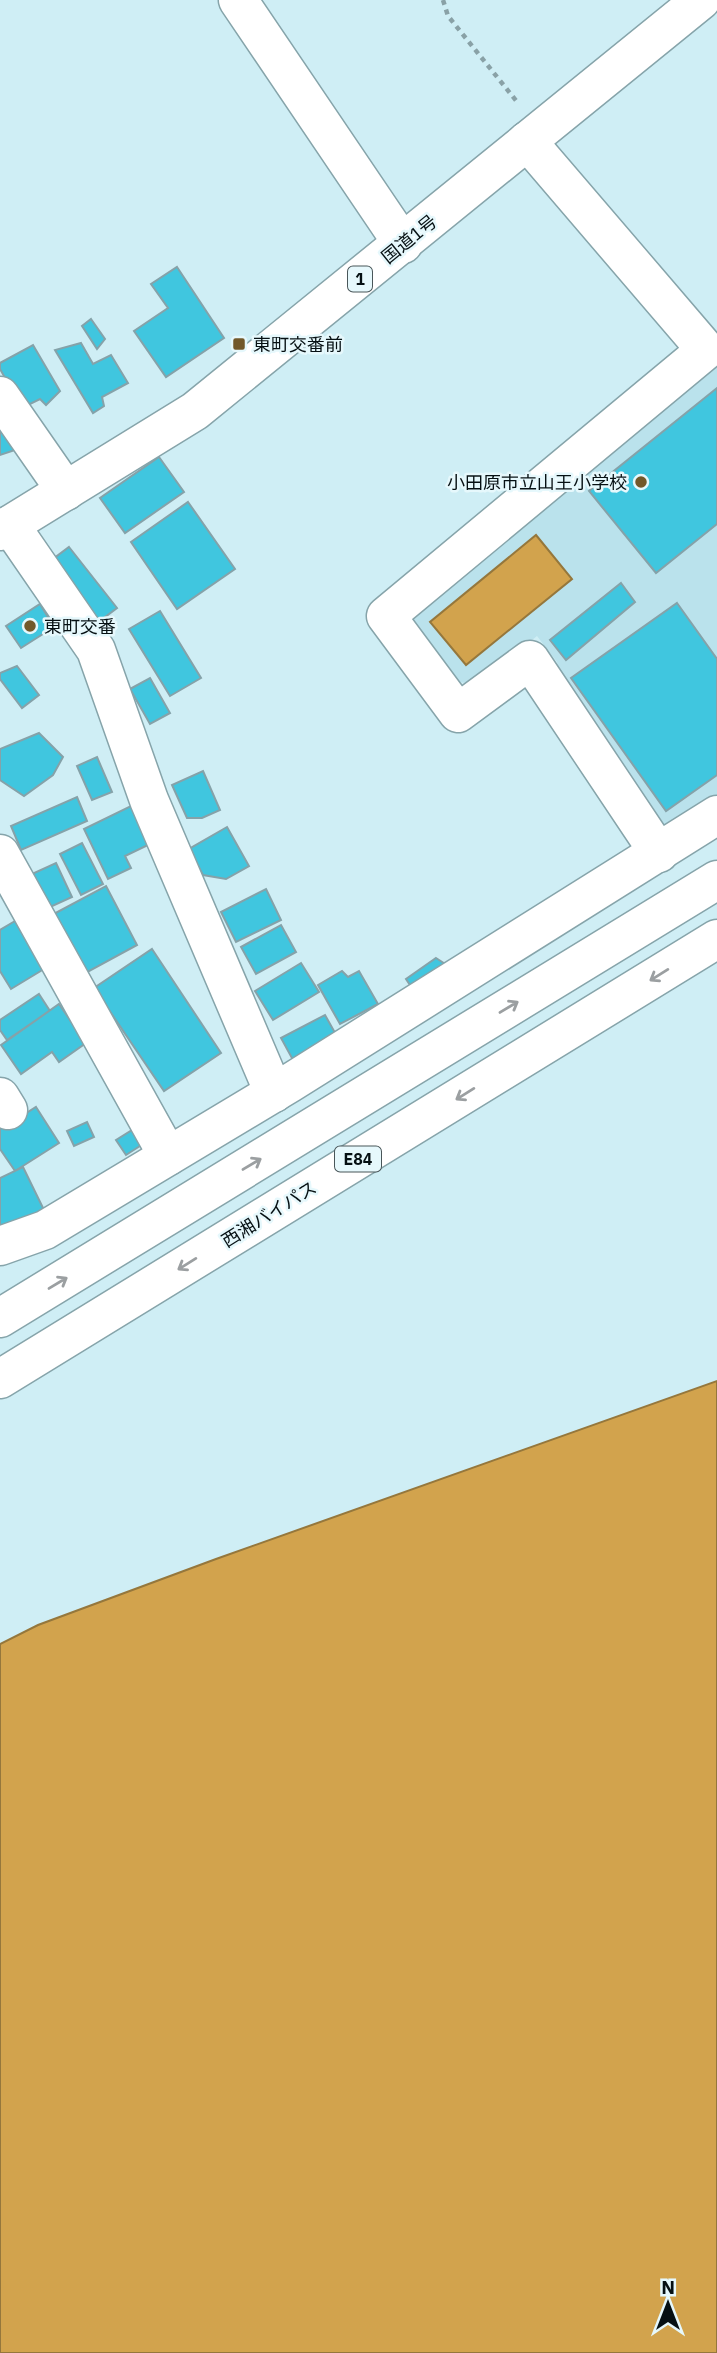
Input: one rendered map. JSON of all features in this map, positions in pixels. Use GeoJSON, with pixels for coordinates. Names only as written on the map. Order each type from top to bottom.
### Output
{"type":"FeatureCollection","features":[{"type":"Feature","properties":{"kind":"main road"},"geometry":{"type":"LineString","coordinates":[[238,0],[403,244]]}},
{"type":"Feature","properties":{"kind":"main road","name":"国道1号"},"geometry":{"type":"LineString","coordinates":[[5,528],[195,411],[701,0]]}},
{"type":"Feature","properties":{"kind":"main road"},"geometry":{"type":"LineString","coordinates":[[533,136],[706,350],[386,616],[458,713],[530,660],[659,853]]}},
{"type":"Feature","properties":{"kind":"main road"},"geometry":{"type":"LineString","coordinates":[[0,396],[66,491]]}},
{"type":"Feature","properties":{"kind":"main road"},"geometry":{"type":"LineString","coordinates":[[5,528],[96,650],[149,800],[274,1093]]}},
{"type":"Feature","properties":{"kind":"main road"},"geometry":{"type":"LineString","coordinates":[[0,1246],[46,1230],[274,1093],[717,815]]}},
{"type":"Feature","properties":{"kind":"main road"},"geometry":{"type":"LineString","coordinates":[[0,855],[168,1156]]}},
{"type":"Feature","properties":{"kind":"main road"},"geometry":{"type":"LineString","coordinates":[[0,1318],[717,880]]}},
{"type":"Feature","properties":{"kind":"main road","name":"西湘バイパス"},"geometry":{"type":"LineString","coordinates":[[0,1379],[717,939]]}},
{"type":"Feature","properties":{"kind":"path"},"geometry":{"type":"LineString","coordinates":[[443,0],[449,16],[533,136]]}},
{"type":"Feature","properties":{"kind":"shaded area","name":"小田原市立山王小学校"},"geometry":{"type":"Polygon","coordinates":[[[717,356],[717,808],[667,833],[563,694],[557,662],[537,636],[477,684],[447,681],[409,630],[411,608],[717,356]]]}},
{"type":"Feature","properties":{"kind":"shaded area"},"geometry":{"type":"Polygon","coordinates":[[[536,535],[572,579],[466,665],[430,622],[536,535]]]}},
{"type":"Feature","properties":{"kind":"shaded area"},"geometry":{"type":"Polygon","coordinates":[[[717,1381],[717,2353],[0,2353],[0,1644],[38,1625],[216,1559],[717,1381]]]}},
{"type":"Feature","properties":{"kind":"building"},"geometry":{"type":"Polygon","coordinates":[[[177,267],[224,338],[166,377],[134,331],[168,308],[151,284],[177,267]]]}},
{"type":"Feature","properties":{"kind":"building"},"geometry":{"type":"Polygon","coordinates":[[[91,319],[105,339],[97,349],[82,326],[91,319]]]}},
{"type":"Feature","properties":{"kind":"building"},"geometry":{"type":"Polygon","coordinates":[[[81,343],[93,364],[111,355],[128,383],[102,397],[104,406],[93,413],[55,350],[81,343]]]}},
{"type":"Feature","properties":{"kind":"building"},"geometry":{"type":"Polygon","coordinates":[[[33,345],[60,391],[46,405],[40,399],[22,408],[0,369],[0,363],[33,345]]]}},
{"type":"Feature","properties":{"kind":"building"},"geometry":{"type":"Polygon","coordinates":[[[717,388],[717,524],[656,573],[589,491],[717,388]]]}},
{"type":"Feature","properties":{"kind":"building"},"geometry":{"type":"Polygon","coordinates":[[[0,421],[18,449],[0,455],[0,421]]]}},
{"type":"Feature","properties":{"kind":"building"},"geometry":{"type":"Polygon","coordinates":[[[159,457],[184,492],[125,533],[100,498],[159,457]]]}},
{"type":"Feature","properties":{"kind":"building"},"geometry":{"type":"Polygon","coordinates":[[[188,502],[235,569],[177,609],[131,542],[188,502]]]}},
{"type":"Feature","properties":{"kind":"building"},"geometry":{"type":"Polygon","coordinates":[[[69,547],[117,608],[97,623],[49,562],[69,547]]]}},
{"type":"Feature","properties":{"kind":"building"},"geometry":{"type":"Polygon","coordinates":[[[621,583],[635,602],[566,660],[550,640],[621,583]]]}},
{"type":"Feature","properties":{"kind":"building"},"geometry":{"type":"Polygon","coordinates":[[[677,603],[717,659],[717,775],[666,811],[571,678],[677,603]]]}},
{"type":"Feature","properties":{"kind":"building","name":"東町交番"},"geometry":{"type":"Polygon","coordinates":[[[40,604],[54,627],[21,648],[6,626],[40,604]]]}},
{"type":"Feature","properties":{"kind":"building"},"geometry":{"type":"Polygon","coordinates":[[[160,611],[201,678],[170,696],[129,629],[160,611]]]}},
{"type":"Feature","properties":{"kind":"building"},"geometry":{"type":"Polygon","coordinates":[[[17,666],[39,695],[22,708],[0,679],[0,673],[17,666]]]}},
{"type":"Feature","properties":{"kind":"building"},"geometry":{"type":"Polygon","coordinates":[[[150,678],[170,713],[150,724],[130,689],[150,678]]]}},
{"type":"Feature","properties":{"kind":"building"},"geometry":{"type":"Polygon","coordinates":[[[39,733],[63,757],[53,775],[24,796],[0,780],[0,749],[39,733]]]}},
{"type":"Feature","properties":{"kind":"building"},"geometry":{"type":"Polygon","coordinates":[[[97,757],[112,792],[92,800],[77,766],[97,757]]]}},
{"type":"Feature","properties":{"kind":"building"},"geometry":{"type":"Polygon","coordinates":[[[203,771],[220,810],[202,818],[187,818],[172,785],[203,771]]]}},
{"type":"Feature","properties":{"kind":"building"},"geometry":{"type":"Polygon","coordinates":[[[77,797],[87,821],[21,850],[11,826],[77,797]]]}},
{"type":"Feature","properties":{"kind":"building"},"geometry":{"type":"Polygon","coordinates":[[[131,806],[150,844],[125,856],[131,868],[108,879],[84,829],[131,806]]]}},
{"type":"Feature","properties":{"kind":"building"},"geometry":{"type":"Polygon","coordinates":[[[227,827],[249,866],[226,879],[203,875],[189,849],[227,827]]]}},
{"type":"Feature","properties":{"kind":"building"},"geometry":{"type":"Polygon","coordinates":[[[82,843],[103,884],[81,895],[60,854],[82,843]]]}},
{"type":"Feature","properties":{"kind":"building"},"geometry":{"type":"Polygon","coordinates":[[[56,863],[72,897],[48,908],[32,874],[56,863]]]}},
{"type":"Feature","properties":{"kind":"building"},"geometry":{"type":"Polygon","coordinates":[[[106,886],[137,945],[82,975],[50,916],[106,886]]]}},
{"type":"Feature","properties":{"kind":"building"},"geometry":{"type":"Polygon","coordinates":[[[266,889],[281,920],[236,942],[221,912],[266,889]]]}},
{"type":"Feature","properties":{"kind":"building"},"geometry":{"type":"Polygon","coordinates":[[[15,921],[44,969],[11,989],[0,971],[0,930],[15,921]]]}},
{"type":"Feature","properties":{"kind":"building"},"geometry":{"type":"Polygon","coordinates":[[[281,925],[296,952],[256,974],[241,947],[281,925]]]}},
{"type":"Feature","properties":{"kind":"building"},"geometry":{"type":"Polygon","coordinates":[[[152,949],[221,1053],[164,1091],[94,988],[152,949]]]}},
{"type":"Feature","properties":{"kind":"building"},"geometry":{"type":"Polygon","coordinates":[[[436,958],[456,971],[418,997],[406,979],[436,958]]]}},
{"type":"Feature","properties":{"kind":"building"},"geometry":{"type":"Polygon","coordinates":[[[301,963],[319,992],[273,1020],[255,991],[301,963]]]}},
{"type":"Feature","properties":{"kind":"building"},"geometry":{"type":"Polygon","coordinates":[[[342,971],[348,977],[359,971],[378,1004],[340,1024],[318,985],[342,971]]]}},
{"type":"Feature","properties":{"kind":"building"},"geometry":{"type":"Polygon","coordinates":[[[39,994],[50,1011],[7,1040],[0,1030],[0,1020],[39,994]]]}},
{"type":"Feature","properties":{"kind":"building"},"geometry":{"type":"Polygon","coordinates":[[[59,1004],[86,1043],[59,1062],[52,1052],[21,1074],[1,1045],[59,1004]]]}},
{"type":"Feature","properties":{"kind":"building"},"geometry":{"type":"Polygon","coordinates":[[[325,1015],[343,1047],[299,1071],[281,1038],[325,1015]]]}},
{"type":"Feature","properties":{"kind":"building"},"geometry":{"type":"Polygon","coordinates":[[[36,1107],[59,1143],[15,1171],[0,1149],[0,1117],[6,1126],[36,1107]]]}},
{"type":"Feature","properties":{"kind":"building"},"geometry":{"type":"Polygon","coordinates":[[[87,1122],[94,1137],[74,1146],[67,1131],[87,1122]]]}},
{"type":"Feature","properties":{"kind":"building"},"geometry":{"type":"Polygon","coordinates":[[[145,1122],[154,1137],[126,1155],[116,1140],[145,1122]]]}},
{"type":"Feature","properties":{"kind":"building"},"geometry":{"type":"Polygon","coordinates":[[[23,1167],[45,1212],[0,1234],[0,1178],[23,1167]]]}},
{"type":"Feature","properties":{"kind":"place","name":"東町交番前"},"geometry":{"type":"Point","coordinates":[239,344]}},
{"type":"Feature","properties":{"kind":"place","name":"小田原市立山王小学校"},"geometry":{"type":"Point","coordinates":[641,482]}},
{"type":"Feature","properties":{"kind":"place","name":"東町交番"},"geometry":{"type":"Point","coordinates":[30,626]}}]}
